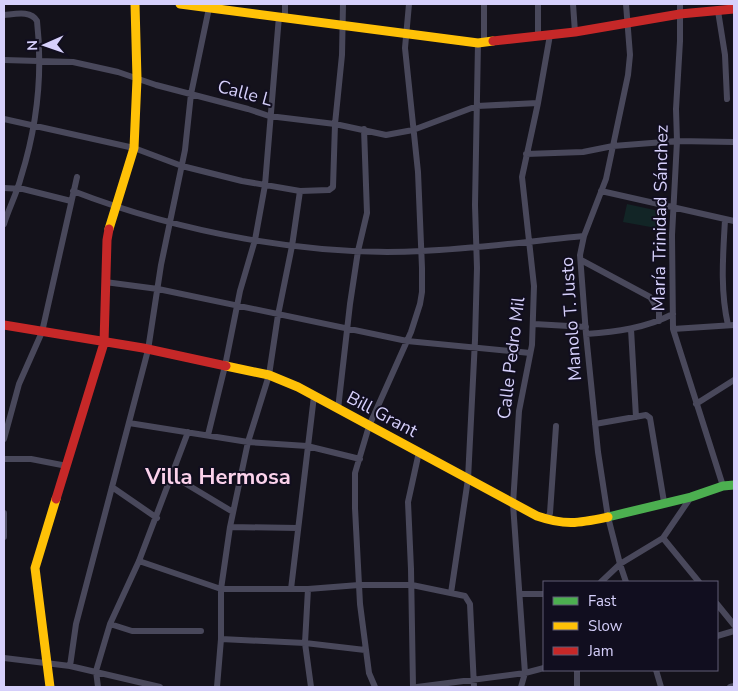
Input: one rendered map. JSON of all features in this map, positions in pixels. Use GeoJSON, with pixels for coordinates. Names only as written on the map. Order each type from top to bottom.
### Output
{"type":"FeatureCollection","features":[{"type":"Feature","properties":{"kind":"street"},"geometry":{"type":"LineString","coordinates":[[50,687],[35,568],[104,343],[107,240],[115,207],[134,148],[136,128],[135,4]]}},
{"type":"Feature","properties":{"kind":"street"},"geometry":{"type":"LineString","coordinates":[[180,4],[481,43],[574,32],[680,14],[734,9]]}},
{"type":"Feature","properties":{"kind":"street"},"geometry":{"type":"LineString","coordinates":[[208,435],[254,240],[265,185],[270,116],[285,4]]}},
{"type":"Feature","properties":{"kind":"street"},"geometry":{"type":"LineString","coordinates":[[4,119],[134,148],[182,166],[265,185],[300,191],[329,190],[333,188],[343,4]]}},
{"type":"Feature","properties":{"kind":"street"},"geometry":{"type":"LineString","coordinates":[[375,687],[369,673],[365,650],[359,585],[355,473],[369,426],[407,340],[420,304],[422,268],[418,172],[412,130],[405,48],[409,4]]}},
{"type":"Feature","properties":{"kind":"street"},"geometry":{"type":"LineString","coordinates":[[451,593],[468,479],[477,268],[478,106],[484,4]]}},
{"type":"Feature","properties":{"kind":"street"},"geometry":{"type":"LineString","coordinates":[[538,4],[538,37]]}},
{"type":"Feature","properties":{"kind":"street"},"geometry":{"type":"LineString","coordinates":[[573,4],[574,32]]}},
{"type":"Feature","properties":{"kind":"street","name":"Manolo T. Justo"},"geometry":{"type":"LineString","coordinates":[[626,4],[630,55],[628,75],[606,178],[581,244],[586,330],[598,452],[608,517],[626,581]]}},
{"type":"Feature","properties":{"kind":"street","name":"María Trinidad Sánchez"},"geometry":{"type":"LineString","coordinates":[[680,4],[676,109],[677,141],[672,235],[673,329],[723,486]]}},
{"type":"Feature","properties":{"kind":"street"},"geometry":{"type":"LineString","coordinates":[[70,666],[76,624],[148,350],[170,222],[187,141],[191,94],[205,6]]}},
{"type":"Feature","properties":{"kind":"street"},"geometry":{"type":"LineString","coordinates":[[718,11],[725,55],[728,99]]}},
{"type":"Feature","properties":{"kind":"street"},"geometry":{"type":"LineString","coordinates":[[4,15],[29,14],[34,16],[37,21],[40,60],[34,125],[18,189],[4,224]]}},
{"type":"Feature","properties":{"kind":"street","name":"Calle Pedro Mil"},"geometry":{"type":"LineString","coordinates":[[521,687],[525,673],[513,504],[519,412],[534,324],[534,286],[522,177],[550,35]]}},
{"type":"Feature","properties":{"kind":"street","name":"Calle L"},"geometry":{"type":"LineString","coordinates":[[4,60],[73,62],[98,67],[270,116],[335,124],[386,135],[412,130],[478,106],[538,103]]}},
{"type":"Feature","properties":{"kind":"street"},"geometry":{"type":"LineString","coordinates":[[338,409],[358,251],[367,213],[364,129]]}},
{"type":"Feature","properties":{"kind":"street"},"geometry":{"type":"LineString","coordinates":[[526,154],[584,152],[613,146],[677,141],[734,142]]}},
{"type":"Feature","properties":{"kind":"street"},"geometry":{"type":"LineString","coordinates":[[4,439],[19,384],[42,332],[77,177]]}},
{"type":"Feature","properties":{"kind":"street"},"geometry":{"type":"LineString","coordinates":[[4,188],[23,189],[71,201]]}},
{"type":"Feature","properties":{"kind":"street"},"geometry":{"type":"LineString","coordinates":[[73,191],[115,207],[170,222],[292,246],[358,251],[421,252],[584,236]]}},
{"type":"Feature","properties":{"kind":"street"},"geometry":{"type":"LineString","coordinates":[[217,687],[221,638],[221,588],[230,527],[248,442],[269,375],[300,191]]}},
{"type":"Feature","properties":{"kind":"street"},"geometry":{"type":"LineString","coordinates":[[601,191],[734,221]]}},
{"type":"Feature","properties":{"kind":"street"},"geometry":{"type":"LineString","coordinates":[[673,329],[731,325],[723,297],[722,261],[725,220]]}},
{"type":"Feature","properties":{"kind":"street"},"geometry":{"type":"LineString","coordinates":[[581,260],[650,297],[659,311],[659,321]]}},
{"type":"Feature","properties":{"kind":"street"},"geometry":{"type":"LineString","coordinates":[[105,282],[158,289],[407,340],[530,353]]}},
{"type":"Feature","properties":{"kind":"street"},"geometry":{"type":"LineString","coordinates":[[534,324],[586,330],[631,329],[659,321],[673,314]]}},
{"type":"Feature","properties":{"kind":"street","name":"Bill Grant"},"geometry":{"type":"LineString","coordinates":[[4,326],[148,350],[269,375],[298,386],[513,504],[547,520],[568,524],[608,517],[664,502],[692,497],[723,486],[734,485]]}},
{"type":"Feature","properties":{"kind":"street"},"geometry":{"type":"LineString","coordinates":[[631,329],[636,417]]}},
{"type":"Feature","properties":{"kind":"street"},"geometry":{"type":"LineString","coordinates":[[696,404],[734,380]]}},
{"type":"Feature","properties":{"kind":"street"},"geometry":{"type":"LineString","coordinates":[[291,589],[314,396]]}},
{"type":"Feature","properties":{"kind":"street"},"geometry":{"type":"LineString","coordinates":[[595,424],[646,415],[650,418],[664,502]]}},
{"type":"Feature","properties":{"kind":"street"},"geometry":{"type":"LineString","coordinates":[[129,423],[248,442],[307,446],[360,459]]}},
{"type":"Feature","properties":{"kind":"street"},"geometry":{"type":"LineString","coordinates":[[547,520],[550,513],[556,426]]}},
{"type":"Feature","properties":{"kind":"street"},"geometry":{"type":"LineString","coordinates":[[98,687],[96,671],[110,624],[157,518],[188,432]]}},
{"type":"Feature","properties":{"kind":"street"},"geometry":{"type":"LineString","coordinates":[[412,687],[412,585],[408,502],[419,452]]}},
{"type":"Feature","properties":{"kind":"street"},"geometry":{"type":"LineString","coordinates":[[4,459],[31,459],[67,466]]}},
{"type":"Feature","properties":{"kind":"street"},"geometry":{"type":"LineString","coordinates":[[173,476],[233,512]]}},
{"type":"Feature","properties":{"kind":"street"},"geometry":{"type":"LineString","coordinates":[[112,487],[157,518]]}},
{"type":"Feature","properties":{"kind":"street"},"geometry":{"type":"LineString","coordinates":[[602,581],[620,564],[664,538],[692,497]]}},
{"type":"Feature","properties":{"kind":"street"},"geometry":{"type":"LineString","coordinates":[[4,513],[4,537]]}},
{"type":"Feature","properties":{"kind":"street"},"geometry":{"type":"LineString","coordinates":[[230,527],[298,528]]}},
{"type":"Feature","properties":{"kind":"street"},"geometry":{"type":"LineString","coordinates":[[664,538],[698,581]]}},
{"type":"Feature","properties":{"kind":"street"},"geometry":{"type":"LineString","coordinates":[[139,561],[221,588],[308,589],[359,585],[412,585],[465,596],[470,604],[474,684]]}},
{"type":"Feature","properties":{"kind":"street"},"geometry":{"type":"LineString","coordinates":[[308,589],[305,643],[311,687]]}},
{"type":"Feature","properties":{"kind":"street"},"geometry":{"type":"LineString","coordinates":[[520,594],[543,594]]}},
{"type":"Feature","properties":{"kind":"street"},"geometry":{"type":"LineString","coordinates":[[718,605],[734,625]]}},
{"type":"Feature","properties":{"kind":"street"},"geometry":{"type":"LineString","coordinates":[[110,624],[132,631],[201,631]]}},
{"type":"Feature","properties":{"kind":"street"},"geometry":{"type":"LineString","coordinates":[[718,636],[734,631]]}},
{"type":"Feature","properties":{"kind":"street"},"geometry":{"type":"LineString","coordinates":[[221,638],[305,643],[365,650]]}},
{"type":"Feature","properties":{"kind":"street"},"geometry":{"type":"LineString","coordinates":[[4,658],[70,666],[96,671],[138,684],[160,687]]}},
{"type":"Feature","properties":{"kind":"street"},"geometry":{"type":"LineString","coordinates":[[417,687],[474,684],[543,668]]}},
{"type":"Feature","properties":{"kind":"street"},"geometry":{"type":"LineString","coordinates":[[577,671],[577,687]]}},
{"type":"Feature","properties":{"kind":"street"},"geometry":{"type":"LineString","coordinates":[[656,671],[661,687]]}},
{"type":"Feature","properties":{"kind":"street"},"geometry":{"type":"LineString","coordinates":[[730,687],[734,686]]}},
{"type":"Feature","properties":{"kind":"green space"},"geometry":{"type":"Polygon","coordinates":[[[627,204],[659,211],[656,228],[623,222],[627,204]]]}},
{"type":"Feature","properties":{"kind":"traffic: fast"},"geometry":{"type":"LineString","coordinates":[[608,517],[691,497],[723,486],[734,485]]}},
{"type":"Feature","properties":{"kind":"traffic: slow"},"geometry":{"type":"LineString","coordinates":[[109,229],[134,148],[137,79],[135,4]]}},
{"type":"Feature","properties":{"kind":"traffic: slow"},"geometry":{"type":"LineString","coordinates":[[180,4],[478,43],[493,41]]}},
{"type":"Feature","properties":{"kind":"traffic: slow"},"geometry":{"type":"LineString","coordinates":[[226,366],[269,375],[298,387],[537,516],[565,522],[589,521],[608,517]]}},
{"type":"Feature","properties":{"kind":"traffic: slow"},"geometry":{"type":"LineString","coordinates":[[50,687],[35,568],[56,499]]}},
{"type":"Feature","properties":{"kind":"traffic: jam"},"geometry":{"type":"LineString","coordinates":[[493,41],[575,32],[680,14],[734,9]]}},
{"type":"Feature","properties":{"kind":"traffic: jam"},"geometry":{"type":"LineString","coordinates":[[56,499],[104,343],[107,240],[109,229]]}},
{"type":"Feature","properties":{"kind":"traffic: jam"},"geometry":{"type":"LineString","coordinates":[[4,325],[143,348],[226,366]]}},
{"type":"Feature","properties":{"kind":"district","name":"Villa Hermosa"},"geometry":{"type":"Point","coordinates":[218,476]}}]}
